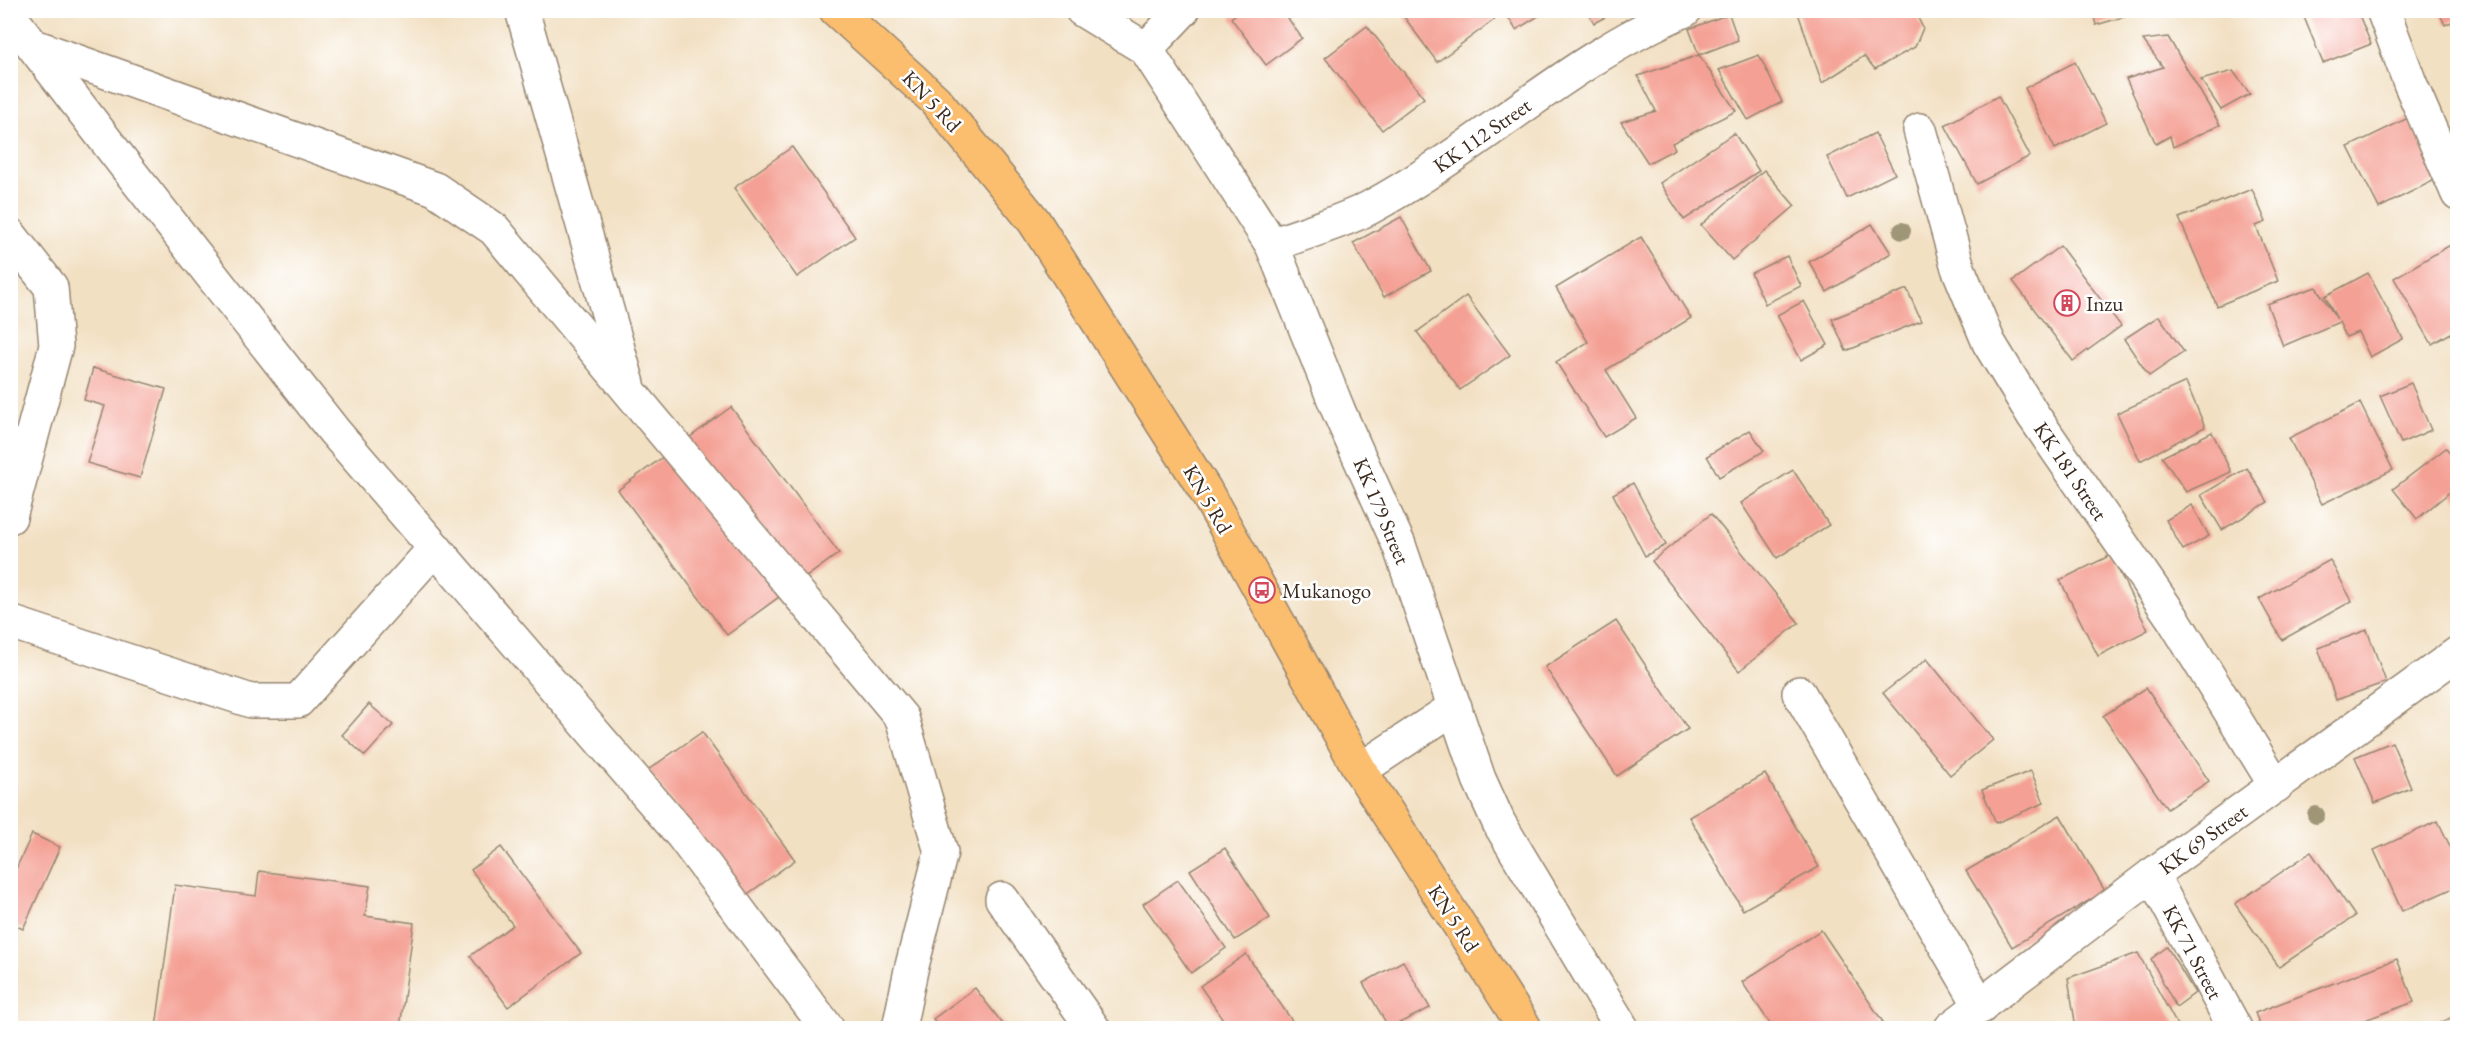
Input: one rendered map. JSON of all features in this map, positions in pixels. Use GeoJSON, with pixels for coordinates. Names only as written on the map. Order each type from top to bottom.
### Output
{"type":"FeatureCollection","features":[{"type":"Feature","properties":{"kind":"main road","name":"KN 5 Rd"},"geometry":{"type":"LineString","coordinates":[[836,10],[935,100],[1034,220],[1205,490],[1360,770],[1525,1029]]}},
{"type":"Feature","properties":{"kind":"street"},"geometry":{"type":"LineString","coordinates":[[522,10],[631,394]]}},
{"type":"Feature","properties":{"kind":"street"},"geometry":{"type":"LineString","coordinates":[[1082,10],[1146,49],[1183,10]]}},
{"type":"Feature","properties":{"kind":"street","name":"KK 112 Street"},"geometry":{"type":"LineString","coordinates":[[1272,245],[1367,209],[1433,169],[1594,58],[1649,26],[1685,10]]}},
{"type":"Feature","properties":{"kind":"street"},"geometry":{"type":"LineString","coordinates":[[2383,10],[2410,83],[2457,194]]}},
{"type":"Feature","properties":{"kind":"street"},"geometry":{"type":"LineString","coordinates":[[10,16],[334,431],[682,835],[827,1029]]}},
{"type":"Feature","properties":{"kind":"street"},"geometry":{"type":"LineString","coordinates":[[34,46],[435,189],[494,229],[902,718],[941,852],[910,970],[898,1029]]}},
{"type":"Feature","properties":{"kind":"street","name":"KK 179 Street"},"geometry":{"type":"LineString","coordinates":[[1146,49],[1272,245],[1339,412],[1399,545],[1479,778],[1499,823],[1623,1029]]}},
{"type":"Feature","properties":{"kind":"street","name":"KK 181 Street"},"geometry":{"type":"LineString","coordinates":[[1920,130],[1958,268],[1989,343],[2033,415],[2174,620],[2276,786]]}},
{"type":"Feature","properties":{"kind":"street"},"geometry":{"type":"LineString","coordinates":[[10,235],[51,287],[56,346],[10,517]]}},
{"type":"Feature","properties":{"kind":"street"},"geometry":{"type":"LineString","coordinates":[[10,622],[251,700],[298,701],[435,548]]}},
{"type":"Feature","properties":{"kind":"street","name":"KK 69 Street"},"geometry":{"type":"LineString","coordinates":[[1951,1029],[2152,875],[2457,653]]}},
{"type":"Feature","properties":{"kind":"street"},"geometry":{"type":"LineString","coordinates":[[1799,693],[1981,1007]]}},
{"type":"Feature","properties":{"kind":"street"},"geometry":{"type":"LineString","coordinates":[[1360,770],[1455,707]]}},
{"type":"Feature","properties":{"kind":"street","name":"KK 71 Street"},"geometry":{"type":"LineString","coordinates":[[2152,875],[2235,1029]]}},
{"type":"Feature","properties":{"kind":"street"},"geometry":{"type":"LineString","coordinates":[[1002,899],[1093,1029]]}},
{"type":"Feature","properties":{"kind":"building"},"geometry":{"type":"Polygon","coordinates":[[[1241,10],[1282,10],[1302,38],[1266,65],[1231,18],[1241,10]]]}},
{"type":"Feature","properties":{"kind":"building"},"geometry":{"type":"Polygon","coordinates":[[[1399,10],[1489,10],[1495,19],[1437,62],[1399,10]]]}},
{"type":"Feature","properties":{"kind":"building"},"geometry":{"type":"Polygon","coordinates":[[[1504,10],[1537,10],[1540,15],[1516,30],[1504,10]]]}},
{"type":"Feature","properties":{"kind":"building"},"geometry":{"type":"Polygon","coordinates":[[[1587,10],[1619,10],[1594,23],[1587,10]]]}},
{"type":"Feature","properties":{"kind":"building"},"geometry":{"type":"Polygon","coordinates":[[[1797,10],[1914,10],[1923,28],[1915,47],[1875,69],[1864,56],[1822,83],[1797,10]]]}},
{"type":"Feature","properties":{"kind":"building"},"geometry":{"type":"Polygon","coordinates":[[[2092,10],[2144,10],[2144,11],[2096,25],[2092,10]]]}},
{"type":"Feature","properties":{"kind":"building"},"geometry":{"type":"Polygon","coordinates":[[[2301,10],[2357,10],[2371,44],[2323,63],[2301,10]]]}},
{"type":"Feature","properties":{"kind":"building"},"geometry":{"type":"Polygon","coordinates":[[[2438,10],[2458,10],[2458,19],[2445,25],[2438,10]]]}},
{"type":"Feature","properties":{"kind":"building"},"geometry":{"type":"Polygon","coordinates":[[[1729,14],[1738,40],[1699,55],[1689,29],[1729,14]]]}},
{"type":"Feature","properties":{"kind":"building"},"geometry":{"type":"Polygon","coordinates":[[[1367,26],[1424,98],[1382,130],[1325,58],[1367,26]]]}},
{"type":"Feature","properties":{"kind":"building"},"geometry":{"type":"Polygon","coordinates":[[[2168,37],[2220,125],[2173,147],[2170,136],[2156,144],[2126,79],[2163,67],[2143,40],[2168,37]]]}},
{"type":"Feature","properties":{"kind":"building"},"geometry":{"type":"Polygon","coordinates":[[[1699,55],[1736,111],[1672,143],[1675,149],[1648,163],[1621,122],[1656,111],[1638,76],[1699,55]]]}},
{"type":"Feature","properties":{"kind":"building"},"geometry":{"type":"Polygon","coordinates":[[[1759,55],[1782,102],[1748,120],[1719,70],[1759,55]]]}},
{"type":"Feature","properties":{"kind":"building"},"geometry":{"type":"Polygon","coordinates":[[[2075,62],[2106,123],[2055,149],[2025,88],[2075,62]]]}},
{"type":"Feature","properties":{"kind":"building"},"geometry":{"type":"Polygon","coordinates":[[[2233,71],[2250,94],[2221,110],[2201,80],[2233,71]]]}},
{"type":"Feature","properties":{"kind":"building"},"geometry":{"type":"Polygon","coordinates":[[[1998,96],[2030,156],[1977,184],[1945,125],[1998,96]]]}},
{"type":"Feature","properties":{"kind":"building"},"geometry":{"type":"Polygon","coordinates":[[[2408,118],[2439,178],[2379,208],[2348,147],[2408,118]]]}},
{"type":"Feature","properties":{"kind":"building"},"geometry":{"type":"Polygon","coordinates":[[[1734,133],[1759,171],[1684,220],[1660,183],[1734,133]]]}},
{"type":"Feature","properties":{"kind":"building"},"geometry":{"type":"Polygon","coordinates":[[[1875,133],[1895,174],[1847,198],[1827,157],[1875,133]]]}},
{"type":"Feature","properties":{"kind":"building"},"geometry":{"type":"Polygon","coordinates":[[[792,147],[855,237],[797,277],[734,188],[792,147]]]}},
{"type":"Feature","properties":{"kind":"building"},"geometry":{"type":"Polygon","coordinates":[[[1764,170],[1795,206],[1732,260],[1701,225],[1764,170]]]}},
{"type":"Feature","properties":{"kind":"building"},"geometry":{"type":"Polygon","coordinates":[[[2252,189],[2266,222],[2256,226],[2278,281],[2217,306],[2179,218],[2252,189]]]}},
{"type":"Feature","properties":{"kind":"building"},"geometry":{"type":"Polygon","coordinates":[[[1401,217],[1431,271],[1384,297],[1353,243],[1401,217]]]}},
{"type":"Feature","properties":{"kind":"building"},"geometry":{"type":"Polygon","coordinates":[[[1872,224],[1891,253],[1827,292],[1809,262],[1872,224]]]}},
{"type":"Feature","properties":{"kind":"building"},"geometry":{"type":"Polygon","coordinates":[[[1641,237],[1691,318],[1606,370],[1636,418],[1604,437],[1556,362],[1588,342],[1556,288],[1641,237]]]}},
{"type":"Feature","properties":{"kind":"building"},"geometry":{"type":"Polygon","coordinates":[[[2452,244],[2458,253],[2458,329],[2432,344],[2394,278],[2452,244]]]}},
{"type":"Feature","properties":{"kind":"building","name":"Inzu"},"geometry":{"type":"Polygon","coordinates":[[[2060,246],[2121,326],[2073,361],[2013,281],[2060,246]]]}},
{"type":"Feature","properties":{"kind":"building"},"geometry":{"type":"Polygon","coordinates":[[[1787,256],[1801,286],[1765,304],[1751,273],[1787,256]]]}},
{"type":"Feature","properties":{"kind":"building"},"geometry":{"type":"Polygon","coordinates":[[[2368,273],[2403,339],[2370,357],[2358,332],[2346,337],[2339,322],[2283,346],[2267,304],[2316,287],[2337,319],[2325,296],[2368,273]]]}},
{"type":"Feature","properties":{"kind":"building"},"geometry":{"type":"Polygon","coordinates":[[[1907,289],[1921,321],[1846,351],[1832,319],[1907,289]]]}},
{"type":"Feature","properties":{"kind":"building"},"geometry":{"type":"Polygon","coordinates":[[[1466,296],[1510,355],[1460,390],[1417,332],[1466,296]]]}},
{"type":"Feature","properties":{"kind":"building"},"geometry":{"type":"Polygon","coordinates":[[[1804,301],[1828,345],[1801,360],[1777,315],[1804,301]]]}},
{"type":"Feature","properties":{"kind":"building"},"geometry":{"type":"Polygon","coordinates":[[[2159,316],[2184,352],[2149,376],[2124,339],[2159,316]]]}},
{"type":"Feature","properties":{"kind":"building"},"geometry":{"type":"Polygon","coordinates":[[[93,368],[166,389],[140,478],[87,463],[105,406],[84,400],[93,368]]]}},
{"type":"Feature","properties":{"kind":"building"},"geometry":{"type":"Polygon","coordinates":[[[2186,382],[2205,427],[2140,461],[2117,413],[2186,382]]]}},
{"type":"Feature","properties":{"kind":"building"},"geometry":{"type":"Polygon","coordinates":[[[2411,383],[2431,430],[2401,443],[2380,396],[2411,383]]]}},
{"type":"Feature","properties":{"kind":"building"},"geometry":{"type":"Polygon","coordinates":[[[2360,403],[2393,470],[2322,504],[2289,438],[2360,403]]]}},
{"type":"Feature","properties":{"kind":"building"},"geometry":{"type":"Polygon","coordinates":[[[731,407],[839,553],[727,635],[618,490],[731,407]]]}},
{"type":"Feature","properties":{"kind":"building"},"geometry":{"type":"Polygon","coordinates":[[[1750,430],[1764,451],[1719,477],[1707,456],[1750,430]]]}},
{"type":"Feature","properties":{"kind":"building"},"geometry":{"type":"Polygon","coordinates":[[[2212,432],[2231,472],[2186,492],[2162,457],[2212,432]]]}},
{"type":"Feature","properties":{"kind":"building"},"geometry":{"type":"Polygon","coordinates":[[[2446,448],[2458,462],[2458,502],[2450,492],[2417,519],[2393,489],[2446,448]]]}},
{"type":"Feature","properties":{"kind":"building"},"geometry":{"type":"Polygon","coordinates":[[[2247,468],[2268,502],[2222,530],[2201,495],[2247,468]]]}},
{"type":"Feature","properties":{"kind":"building"},"geometry":{"type":"Polygon","coordinates":[[[1793,470],[1829,525],[1777,558],[1741,503],[1793,470]]]}},
{"type":"Feature","properties":{"kind":"building"},"geometry":{"type":"Polygon","coordinates":[[[1633,483],[1666,545],[1645,556],[1613,494],[1633,483]]]}},
{"type":"Feature","properties":{"kind":"building"},"geometry":{"type":"Polygon","coordinates":[[[2192,505],[2209,536],[2183,550],[2166,520],[2192,505]]]}},
{"type":"Feature","properties":{"kind":"building"},"geometry":{"type":"Polygon","coordinates":[[[1711,514],[1799,623],[1739,671],[1652,561],[1711,514]]]}},
{"type":"Feature","properties":{"kind":"building"},"geometry":{"type":"Polygon","coordinates":[[[2111,555],[2148,630],[2098,656],[2060,580],[2111,555]]]}},
{"type":"Feature","properties":{"kind":"building"},"geometry":{"type":"Polygon","coordinates":[[[2330,560],[2352,601],[2282,640],[2259,599],[2330,560]]]}},
{"type":"Feature","properties":{"kind":"building"},"geometry":{"type":"Polygon","coordinates":[[[1616,621],[1688,729],[1617,776],[1545,667],[1616,621]]]}},
{"type":"Feature","properties":{"kind":"building"},"geometry":{"type":"Polygon","coordinates":[[[2367,630],[2386,682],[2336,700],[2318,648],[2367,630]]]}},
{"type":"Feature","properties":{"kind":"building"},"geometry":{"type":"Polygon","coordinates":[[[1927,659],[1993,740],[1950,775],[1883,693],[1927,659]]]}},
{"type":"Feature","properties":{"kind":"building"},"geometry":{"type":"Polygon","coordinates":[[[2146,688],[2209,781],[2167,809],[2103,716],[2146,688]]]}},
{"type":"Feature","properties":{"kind":"building"},"geometry":{"type":"Polygon","coordinates":[[[369,704],[393,725],[365,756],[342,735],[369,704]]]}},
{"type":"Feature","properties":{"kind":"building"},"geometry":{"type":"Polygon","coordinates":[[[702,732],[795,860],[742,898],[648,770],[702,732]]]}},
{"type":"Feature","properties":{"kind":"building"},"geometry":{"type":"Polygon","coordinates":[[[2392,742],[2411,788],[2375,803],[2355,757],[2392,742]]]}},
{"type":"Feature","properties":{"kind":"building"},"geometry":{"type":"Polygon","coordinates":[[[2031,771],[2044,803],[1996,823],[1982,790],[2031,771]]]}},
{"type":"Feature","properties":{"kind":"building"},"geometry":{"type":"Polygon","coordinates":[[[1765,774],[1819,867],[1743,910],[1689,817],[1765,774]]]}},
{"type":"Feature","properties":{"kind":"building"},"geometry":{"type":"Polygon","coordinates":[[[2060,815],[2105,891],[2012,947],[1966,871],[2060,815]]]}},
{"type":"Feature","properties":{"kind":"building"},"geometry":{"type":"Polygon","coordinates":[[[2438,821],[2458,863],[2458,886],[2402,911],[2374,850],[2438,821]]]}},
{"type":"Feature","properties":{"kind":"building"},"geometry":{"type":"Polygon","coordinates":[[[32,834],[60,847],[23,929],[10,923],[10,882],[32,834]]]}},
{"type":"Feature","properties":{"kind":"building"},"geometry":{"type":"Polygon","coordinates":[[[501,847],[581,953],[508,1007],[470,956],[513,925],[471,870],[501,847]]]}},
{"type":"Feature","properties":{"kind":"building"},"geometry":{"type":"Polygon","coordinates":[[[1225,848],[1270,918],[1235,940],[1190,870],[1225,848]]]}},
{"type":"Feature","properties":{"kind":"building"},"geometry":{"type":"Polygon","coordinates":[[[2311,852],[2355,916],[2279,967],[2235,904],[2311,852]]]}},
{"type":"Feature","properties":{"kind":"building"},"geometry":{"type":"Polygon","coordinates":[[[259,871],[370,886],[365,916],[414,923],[400,1028],[156,1028],[175,885],[256,896],[259,871]]]}},
{"type":"Feature","properties":{"kind":"building"},"geometry":{"type":"Polygon","coordinates":[[[1178,880],[1226,948],[1191,973],[1143,904],[1178,880]]]}},
{"type":"Feature","properties":{"kind":"building"},"geometry":{"type":"Polygon","coordinates":[[[1821,930],[1883,1022],[1873,1028],[1773,1028],[1742,982],[1821,930]]]}},
{"type":"Feature","properties":{"kind":"building"},"geometry":{"type":"Polygon","coordinates":[[[2167,947],[2195,993],[2176,1007],[2151,959],[2167,947]]]}},
{"type":"Feature","properties":{"kind":"building"},"geometry":{"type":"Polygon","coordinates":[[[2138,953],[2178,1027],[2097,1028],[2094,1025],[2076,1028],[2068,978],[2138,953]]]}},
{"type":"Feature","properties":{"kind":"building"},"geometry":{"type":"Polygon","coordinates":[[[1246,954],[1297,1028],[1229,1028],[1200,986],[1246,954]]]}},
{"type":"Feature","properties":{"kind":"building"},"geometry":{"type":"Polygon","coordinates":[[[2397,959],[2414,1002],[2343,1028],[2261,1028],[2255,1013],[2397,959]]]}},
{"type":"Feature","properties":{"kind":"building"},"geometry":{"type":"Polygon","coordinates":[[[1403,961],[1430,1008],[1389,1028],[1363,983],[1403,961]]]}},
{"type":"Feature","properties":{"kind":"building"},"geometry":{"type":"Polygon","coordinates":[[[975,988],[1006,1028],[940,1028],[933,1019],[975,988]]]}},
{"type":"Feature","properties":{"kind":"building"},"geometry":{"type":"Polygon","coordinates":[[[2458,1014],[2458,1028],[2431,1028],[2458,1014]]]}},
{"type":"Feature","properties":{"kind":"place","name":"Inzu"},"geometry":{"type":"Point","coordinates":[2067,303]}},
{"type":"Feature","properties":{"kind":"place","name":"Mukanogo"},"geometry":{"type":"Point","coordinates":[1262,590]}}]}
